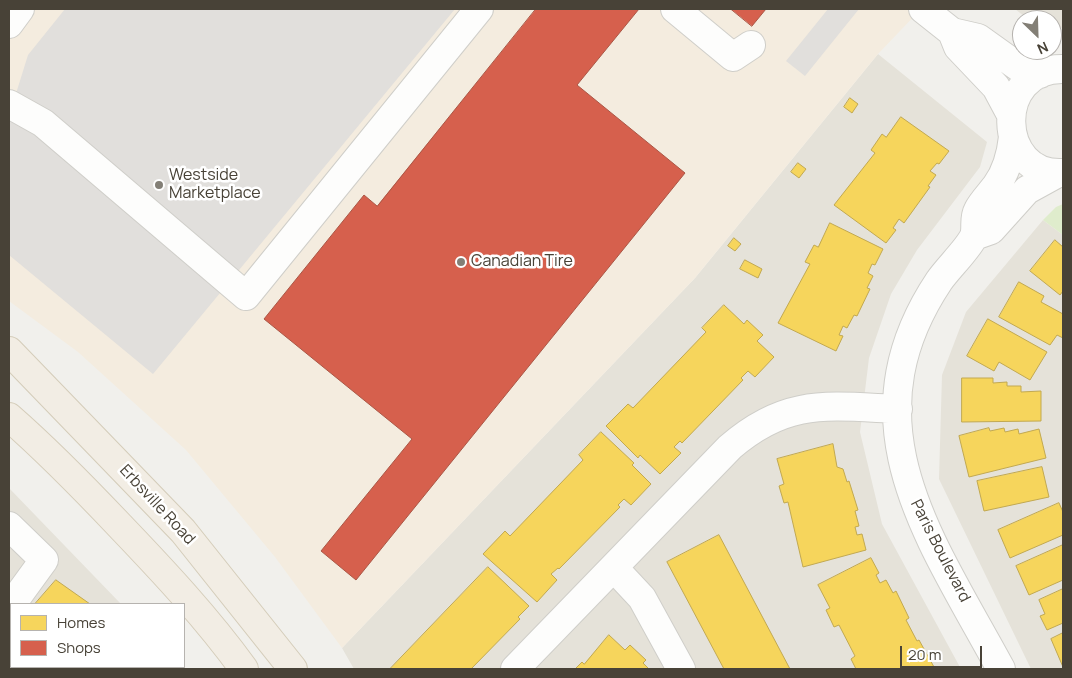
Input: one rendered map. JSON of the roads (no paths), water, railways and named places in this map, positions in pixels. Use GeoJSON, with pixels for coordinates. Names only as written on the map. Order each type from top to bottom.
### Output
{"type":"FeatureCollection","features":[{"type":"Feature","properties":{"kind":"main road","name":"Erbsville Road"},"geometry":{"type":"LineString","coordinates":[[9,351],[183,531],[293,669]]}},
{"type":"Feature","properties":{"kind":"main road"},"geometry":{"type":"LineString","coordinates":[[9,417],[49,451],[177,585],[215,629],[244,669]]}},
{"type":"Feature","properties":{"kind":"street"},"geometry":{"type":"LineString","coordinates":[[9,24],[20,9]]}},
{"type":"Feature","properties":{"kind":"street"},"geometry":{"type":"LineString","coordinates":[[9,104],[43,123],[246,296],[479,9]]}},
{"type":"Feature","properties":{"kind":"street"},"geometry":{"type":"LineString","coordinates":[[675,9],[733,58],[751,45]]}},
{"type":"Feature","properties":{"kind":"street"},"geometry":{"type":"LineString","coordinates":[[923,9],[952,32],[978,38],[1020,68],[1051,71]]}},
{"type":"Feature","properties":{"kind":"street"},"geometry":{"type":"LineString","coordinates":[[952,32],[958,47],[996,87],[1021,152],[1034,164],[1061,173]]}},
{"type":"Feature","properties":{"kind":"street"},"geometry":{"type":"LineString","coordinates":[[974,236],[975,218],[978,209],[1003,175],[1010,157],[1012,126],[1020,90],[1051,71]]}},
{"type":"Feature","properties":{"kind":"street","name":"Paris Boulevard"},"geometry":{"type":"LineString","coordinates":[[1002,669],[914,504],[902,464],[898,409],[902,368],[919,316],[940,279],[974,236],[990,230],[1028,190],[1061,173]]}},
{"type":"Feature","properties":{"kind":"street"},"geometry":{"type":"LineString","coordinates":[[515,669],[730,447],[761,423],[788,412],[817,407],[898,409]]}},
{"type":"Feature","properties":{"kind":"street"},"geometry":{"type":"LineString","coordinates":[[9,526],[44,560],[13,603]]}},
{"type":"Feature","properties":{"kind":"street"},"geometry":{"type":"LineString","coordinates":[[614,568],[642,598],[681,669]]}},
{"type":"Feature","properties":{"kind":"place","name":"Westside Marketplace"},"geometry":{"type":"Point","coordinates":[159,185]}},
{"type":"Feature","properties":{"kind":"place","name":"Canadian Tire"},"geometry":{"type":"Point","coordinates":[461,262]}}]}
